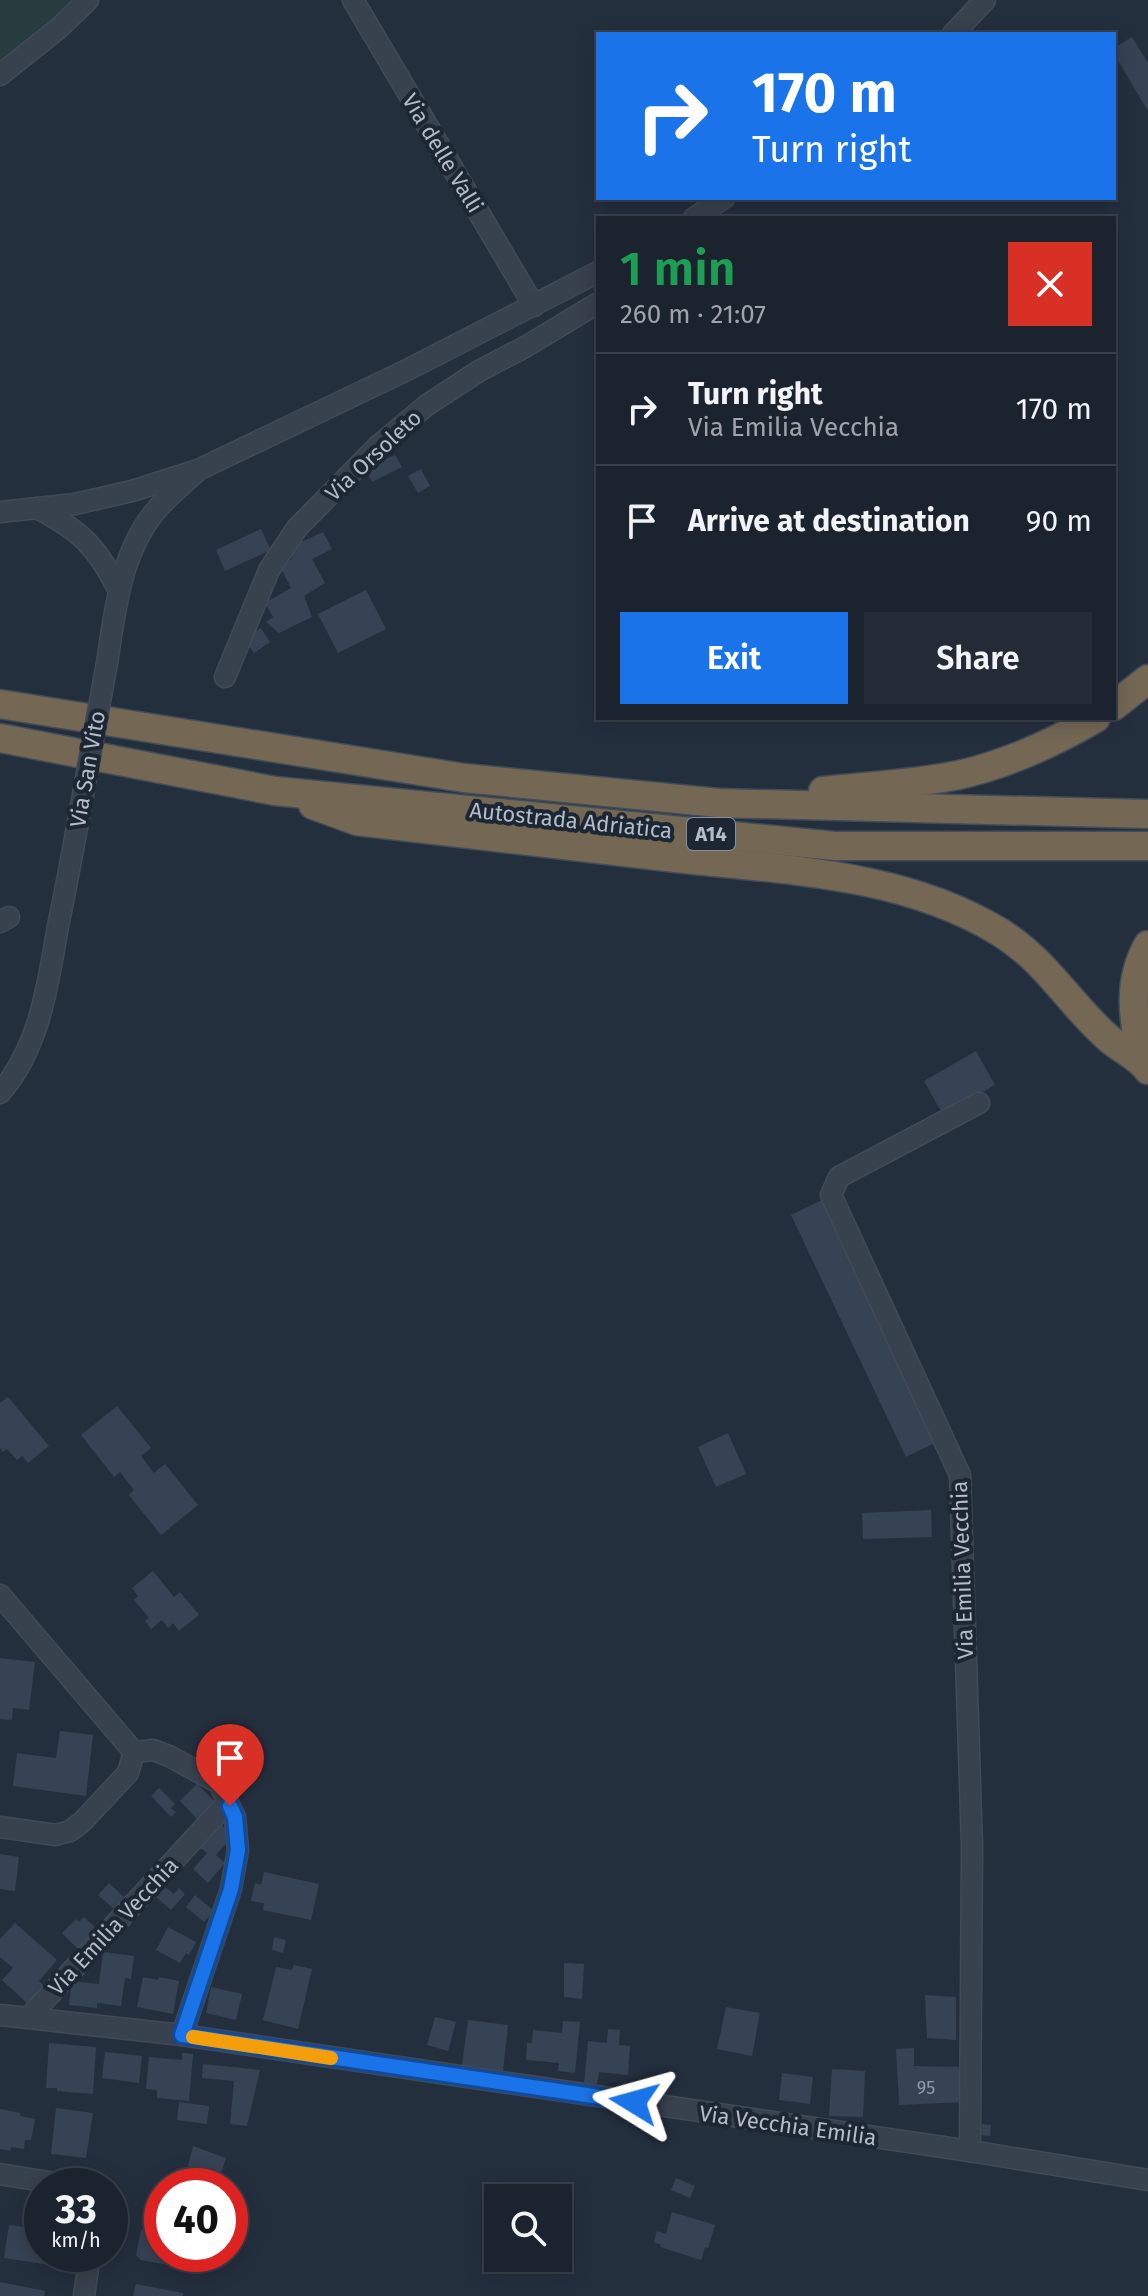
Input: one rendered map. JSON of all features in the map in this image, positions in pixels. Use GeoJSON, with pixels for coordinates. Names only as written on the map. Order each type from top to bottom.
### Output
{"type":"FeatureCollection","features":[{"type":"Feature","properties":{"kind":"highway"},"geometry":{"type":"LineString","coordinates":[[1116,704],[1148,679]]}},
{"type":"Feature","properties":{"kind":"highway","name":"Autostrada Adriatica"},"geometry":{"type":"LineString","coordinates":[[0,704],[464,778],[719,803],[1148,814]]}},
{"type":"Feature","properties":{"kind":"highway"},"geometry":{"type":"LineString","coordinates":[[719,803],[922,781],[960,774],[998,764],[1041,747],[1092,720]]}},
{"type":"Feature","properties":{"kind":"highway","name":"Autostrada Adriatica"},"geometry":{"type":"LineString","coordinates":[[0,738],[275,791],[835,846],[1148,846]]}},
{"type":"Feature","properties":{"kind":"highway"},"geometry":{"type":"LineString","coordinates":[[275,791],[357,821],[828,875],[911,894],[965,913],[1013,941],[1054,977],[1106,1036],[1145,1066]]}},
{"type":"Feature","properties":{"kind":"highway"},"geometry":{"type":"LineString","coordinates":[[1145,1066],[1132,1003],[1138,965],[1148,945]]}},
{"type":"Feature","properties":{"kind":"street"},"geometry":{"type":"LineString","coordinates":[[0,75],[59,28],[88,0]]}},
{"type":"Feature","properties":{"kind":"street","name":"Via delle Valli"},"geometry":{"type":"LineString","coordinates":[[353,0],[534,306]]}},
{"type":"Feature","properties":{"kind":"street"},"geometry":{"type":"LineString","coordinates":[[955,32],[985,0]]}},
{"type":"Feature","properties":{"kind":"street"},"geometry":{"type":"LineString","coordinates":[[697,216],[721,200]]}},
{"type":"Feature","properties":{"kind":"street","name":"Via Orsoleto"},"geometry":{"type":"LineString","coordinates":[[37,508],[104,497],[198,470],[596,273]]}},
{"type":"Feature","properties":{"kind":"street","name":"Via Orsoleto"},"geometry":{"type":"LineString","coordinates":[[225,677],[269,570],[297,528],[378,446],[427,405],[479,371],[596,304]]}},
{"type":"Feature","properties":{"kind":"street","name":"Via Orsoleto"},"geometry":{"type":"LineString","coordinates":[[118,589],[135,546],[157,509],[198,470]]}},
{"type":"Feature","properties":{"kind":"street"},"geometry":{"type":"LineString","coordinates":[[0,512],[37,508],[81,534],[102,558],[118,589]]}},
{"type":"Feature","properties":{"kind":"street","name":"Via San Vito"},"geometry":{"type":"LineString","coordinates":[[0,1093],[31,1042],[44,1005],[118,589]]}},
{"type":"Feature","properties":{"kind":"street","name":"Via Emilia Vecchia"},"geometry":{"type":"LineString","coordinates":[[970,2151],[972,1845],[960,1475],[831,1195],[839,1177],[979,1103]]}},
{"type":"Feature","properties":{"kind":"street"},"geometry":{"type":"LineString","coordinates":[[0,1595],[134,1752]]}},
{"type":"Feature","properties":{"kind":"street"},"geometry":{"type":"LineString","coordinates":[[134,1752],[153,1750],[219,1783],[235,1817],[238,1850],[231,1889],[182,2035]]}},
{"type":"Feature","properties":{"kind":"street"},"geometry":{"type":"LineString","coordinates":[[0,1827],[56,1835],[70,1831],[128,1773],[134,1752]]}},
{"type":"Feature","properties":{"kind":"street","name":"Via Emilia Vecchia"},"geometry":{"type":"LineString","coordinates":[[29,2017],[228,1802]]}},
{"type":"Feature","properties":{"kind":"street","name":"Via Vecchia Emilia"},"geometry":{"type":"LineString","coordinates":[[0,2015],[182,2035],[1148,2180]]}},
{"type":"Feature","properties":{"kind":"street"},"geometry":{"type":"LineString","coordinates":[[0,2174],[24,2178]]}},
{"type":"Feature","properties":{"kind":"street"},"geometry":{"type":"LineString","coordinates":[[84,2296],[87,2272]]}},
{"type":"Feature","properties":{"kind":"green space"},"geometry":{"type":"Polygon","coordinates":[[[0,0],[77,0],[0,66],[0,0]]]}},
{"type":"Feature","properties":{"kind":"building"},"geometry":{"type":"Polygon","coordinates":[[[1132,37],[1148,63],[1148,111],[1116,57],[1116,47],[1132,37]]]}},
{"type":"Feature","properties":{"kind":"building"},"geometry":{"type":"Polygon","coordinates":[[[395,455],[402,467],[372,482],[365,469],[395,455]]]}},
{"type":"Feature","properties":{"kind":"building"},"geometry":{"type":"Polygon","coordinates":[[[421,469],[430,486],[418,493],[408,476],[421,469]]]}},
{"type":"Feature","properties":{"kind":"building"},"geometry":{"type":"Polygon","coordinates":[[[261,529],[271,550],[225,571],[216,550],[261,529]]]}},
{"type":"Feature","properties":{"kind":"building"},"geometry":{"type":"Polygon","coordinates":[[[323,532],[332,549],[312,559],[325,583],[304,596],[312,617],[279,633],[266,622],[273,617],[265,603],[291,588],[280,566],[292,559],[288,548],[323,532]]]}},
{"type":"Feature","properties":{"kind":"building"},"geometry":{"type":"Polygon","coordinates":[[[366,590],[386,629],[338,653],[318,614],[366,590]]]}},
{"type":"Feature","properties":{"kind":"building"},"geometry":{"type":"Polygon","coordinates":[[[261,628],[270,642],[254,653],[244,640],[261,628]]]}},
{"type":"Feature","properties":{"kind":"building"},"geometry":{"type":"Polygon","coordinates":[[[976,1051],[995,1085],[943,1115],[924,1081],[976,1051]]]}},
{"type":"Feature","properties":{"kind":"building"},"geometry":{"type":"Polygon","coordinates":[[[822,1200],[937,1442],[906,1457],[791,1215],[822,1200]]]}},
{"type":"Feature","properties":{"kind":"building"},"geometry":{"type":"Polygon","coordinates":[[[8,1397],[49,1446],[28,1463],[22,1456],[17,1460],[7,1449],[3,1452],[0,1448],[0,1403],[8,1397]]]}},
{"type":"Feature","properties":{"kind":"building"},"geometry":{"type":"Polygon","coordinates":[[[117,1406],[151,1448],[141,1456],[154,1473],[165,1464],[198,1505],[161,1535],[129,1495],[134,1490],[120,1472],[114,1477],[81,1435],[117,1406]]]}},
{"type":"Feature","properties":{"kind":"building"},"geometry":{"type":"Polygon","coordinates":[[[728,1433],[746,1474],[716,1487],[698,1447],[728,1433]]]}},
{"type":"Feature","properties":{"kind":"building"},"geometry":{"type":"Polygon","coordinates":[[[931,1510],[932,1537],[863,1539],[862,1513],[931,1510]]]}},
{"type":"Feature","properties":{"kind":"building"},"geometry":{"type":"Polygon","coordinates":[[[153,1571],[174,1597],[180,1592],[199,1615],[179,1631],[173,1623],[168,1628],[162,1620],[151,1629],[145,1621],[149,1618],[134,1600],[138,1596],[132,1588],[153,1571]]]}},
{"type":"Feature","properties":{"kind":"building"},"geometry":{"type":"Polygon","coordinates":[[[0,1658],[35,1662],[29,1710],[13,1708],[12,1720],[0,1719],[0,1658]]]}},
{"type":"Feature","properties":{"kind":"building"},"geometry":{"type":"Polygon","coordinates":[[[60,1731],[93,1735],[86,1796],[13,1786],[17,1753],[56,1758],[60,1731]]]}},
{"type":"Feature","properties":{"kind":"building"},"geometry":{"type":"Polygon","coordinates":[[[197,1784],[216,1803],[198,1820],[180,1801],[197,1784]]]}},
{"type":"Feature","properties":{"kind":"building"},"geometry":{"type":"Polygon","coordinates":[[[159,1788],[175,1804],[171,1808],[176,1812],[171,1817],[151,1796],[159,1788]]]}},
{"type":"Feature","properties":{"kind":"building"},"geometry":{"type":"Polygon","coordinates":[[[218,1822],[231,1833],[216,1855],[225,1863],[208,1883],[193,1869],[207,1853],[197,1845],[218,1822]]]}},
{"type":"Feature","properties":{"kind":"building"},"geometry":{"type":"Polygon","coordinates":[[[0,1854],[19,1857],[15,1891],[0,1889],[0,1854]]]}},
{"type":"Feature","properties":{"kind":"building"},"geometry":{"type":"Polygon","coordinates":[[[264,1872],[319,1884],[311,1920],[263,1910],[264,1903],[251,1901],[255,1883],[261,1885],[264,1872]]]}},
{"type":"Feature","properties":{"kind":"building"},"geometry":{"type":"Polygon","coordinates":[[[109,1883],[125,1898],[114,1909],[98,1895],[109,1883]]]}},
{"type":"Feature","properties":{"kind":"building"},"geometry":{"type":"Polygon","coordinates":[[[165,1887],[174,1894],[179,1888],[185,1894],[171,1910],[156,1897],[165,1887]]]}},
{"type":"Feature","properties":{"kind":"building"},"geometry":{"type":"Polygon","coordinates":[[[195,1895],[214,1911],[204,1922],[186,1907],[195,1895]]]}},
{"type":"Feature","properties":{"kind":"building"},"geometry":{"type":"Polygon","coordinates":[[[84,1917],[98,1930],[78,1949],[62,1933],[76,1919],[79,1922],[84,1917]]]}},
{"type":"Feature","properties":{"kind":"building"},"geometry":{"type":"Polygon","coordinates":[[[15,1923],[57,1960],[39,1981],[43,1985],[27,2003],[2,1980],[13,1968],[0,1957],[0,1939],[15,1923]]]}},
{"type":"Feature","properties":{"kind":"building"},"geometry":{"type":"Polygon","coordinates":[[[168,1927],[196,1942],[180,1963],[156,1950],[168,1927]]]}},
{"type":"Feature","properties":{"kind":"building"},"geometry":{"type":"Polygon","coordinates":[[[274,1937],[286,1940],[283,1953],[272,1950],[274,1937]]]}},
{"type":"Feature","properties":{"kind":"building"},"geometry":{"type":"Polygon","coordinates":[[[103,1952],[134,1956],[131,1979],[125,1978],[121,2006],[97,2003],[97,2008],[69,2005],[72,1981],[99,1984],[103,1952]]]}},
{"type":"Feature","properties":{"kind":"building"},"geometry":{"type":"Polygon","coordinates":[[[564,1963],[584,1964],[582,1999],[564,1997],[564,1963]]]}},
{"type":"Feature","properties":{"kind":"building"},"geometry":{"type":"Polygon","coordinates":[[[294,1965],[312,1969],[298,2029],[263,2020],[276,1967],[292,1970],[294,1965]]]}},
{"type":"Feature","properties":{"kind":"building"},"geometry":{"type":"Polygon","coordinates":[[[143,1977],[179,1981],[173,2014],[137,2007],[143,1977]]]}},
{"type":"Feature","properties":{"kind":"building"},"geometry":{"type":"Polygon","coordinates":[[[211,1987],[242,1994],[236,2020],[206,2013],[211,1987]]]}},
{"type":"Feature","properties":{"kind":"building"},"geometry":{"type":"Polygon","coordinates":[[[925,1995],[956,1997],[956,2040],[927,2038],[925,1995]]]}},
{"type":"Feature","properties":{"kind":"building"},"geometry":{"type":"Polygon","coordinates":[[[726,2007],[760,2013],[752,2056],[717,2049],[726,2007]]]}},
{"type":"Feature","properties":{"kind":"building"},"geometry":{"type":"Polygon","coordinates":[[[435,2017],[456,2022],[448,2051],[427,2045],[435,2017]]]}},
{"type":"Feature","properties":{"kind":"building"},"geometry":{"type":"Polygon","coordinates":[[[468,2020],[508,2025],[503,2071],[462,2065],[468,2020]]]}},
{"type":"Feature","properties":{"kind":"building"},"geometry":{"type":"Polygon","coordinates":[[[563,2021],[580,2022],[575,2073],[558,2071],[559,2063],[526,2060],[527,2043],[532,2043],[533,2030],[562,2033],[563,2021]]]}},
{"type":"Feature","properties":{"kind":"building"},"geometry":{"type":"Polygon","coordinates":[[[608,2029],[620,2030],[619,2045],[630,2046],[628,2075],[599,2072],[597,2084],[584,2083],[588,2041],[607,2043],[608,2029]]]}},
{"type":"Feature","properties":{"kind":"building"},"geometry":{"type":"Polygon","coordinates":[[[49,2043],[96,2047],[93,2094],[46,2088],[49,2043]]]}},
{"type":"Feature","properties":{"kind":"building"},"geometry":{"type":"Polygon","coordinates":[[[914,2048],[914,2066],[963,2067],[965,2102],[899,2105],[896,2049],[914,2048]]]}},
{"type":"Feature","properties":{"kind":"building"},"geometry":{"type":"Polygon","coordinates":[[[105,2052],[142,2056],[139,2083],[102,2078],[105,2052]]]}},
{"type":"Feature","properties":{"kind":"building"},"geometry":{"type":"Polygon","coordinates":[[[182,2053],[193,2054],[189,2101],[157,2098],[157,2090],[146,2089],[149,2057],[182,2060],[182,2053]]]}},
{"type":"Feature","properties":{"kind":"building"},"geometry":{"type":"Polygon","coordinates":[[[203,2064],[260,2070],[247,2126],[230,2124],[234,2081],[202,2078],[203,2064]]]}},
{"type":"Feature","properties":{"kind":"building"},"geometry":{"type":"Polygon","coordinates":[[[832,2069],[865,2071],[863,2117],[829,2116],[832,2069]]]}},
{"type":"Feature","properties":{"kind":"building"},"geometry":{"type":"Polygon","coordinates":[[[782,2073],[813,2077],[810,2104],[779,2100],[782,2073]]]}},
{"type":"Feature","properties":{"kind":"building"},"geometry":{"type":"Polygon","coordinates":[[[179,2102],[209,2106],[207,2124],[177,2120],[179,2102]]]}},
{"type":"Feature","properties":{"kind":"building"},"geometry":{"type":"Polygon","coordinates":[[[56,2108],[93,2113],[86,2158],[51,2154],[56,2108]]]}},
{"type":"Feature","properties":{"kind":"building"},"geometry":{"type":"Polygon","coordinates":[[[0,2109],[35,2119],[31,2140],[25,2140],[24,2149],[0,2149],[0,2109]]]}},
{"type":"Feature","properties":{"kind":"building"},"geometry":{"type":"Polygon","coordinates":[[[982,2124],[991,2125],[990,2136],[981,2135],[982,2124]]]}},
{"type":"Feature","properties":{"kind":"building"},"geometry":{"type":"Polygon","coordinates":[[[193,2146],[226,2158],[223,2168],[188,2168],[193,2146]]]}},
{"type":"Feature","properties":{"kind":"building"},"geometry":{"type":"Polygon","coordinates":[[[676,2178],[695,2186],[690,2198],[671,2190],[676,2178]]]}},
{"type":"Feature","properties":{"kind":"building"},"geometry":{"type":"Polygon","coordinates":[[[672,2212],[715,2225],[701,2260],[660,2247],[654,2242],[657,2231],[666,2234],[672,2212]]]}},
{"type":"Feature","properties":{"kind":"building"},"geometry":{"type":"Polygon","coordinates":[[[9,2225],[24,2227],[24,2261],[4,2258],[9,2225]]]}},
{"type":"Feature","properties":{"kind":"building"},"geometry":{"type":"Polygon","coordinates":[[[141,2230],[144,2231],[144,2261],[136,2255],[141,2230]]]}},
{"type":"Feature","properties":{"kind":"building"},"geometry":{"type":"Polygon","coordinates":[[[0,2282],[45,2291],[44,2296],[0,2296],[0,2282]]]}},
{"type":"Feature","properties":{"kind":"building"},"geometry":{"type":"Polygon","coordinates":[[[136,2284],[183,2293],[183,2296],[133,2296],[136,2284]]]}},
{"type":"Feature","properties":{"kind":"slow traffic"},"geometry":{"type":"LineString","coordinates":[[193,2037],[331,2058]]}},
{"type":"Feature","properties":{"kind":"route"},"geometry":{"type":"LineString","coordinates":[[230,1806],[235,1817],[238,1850],[231,1889],[182,2035],[634,2102]]}}]}
